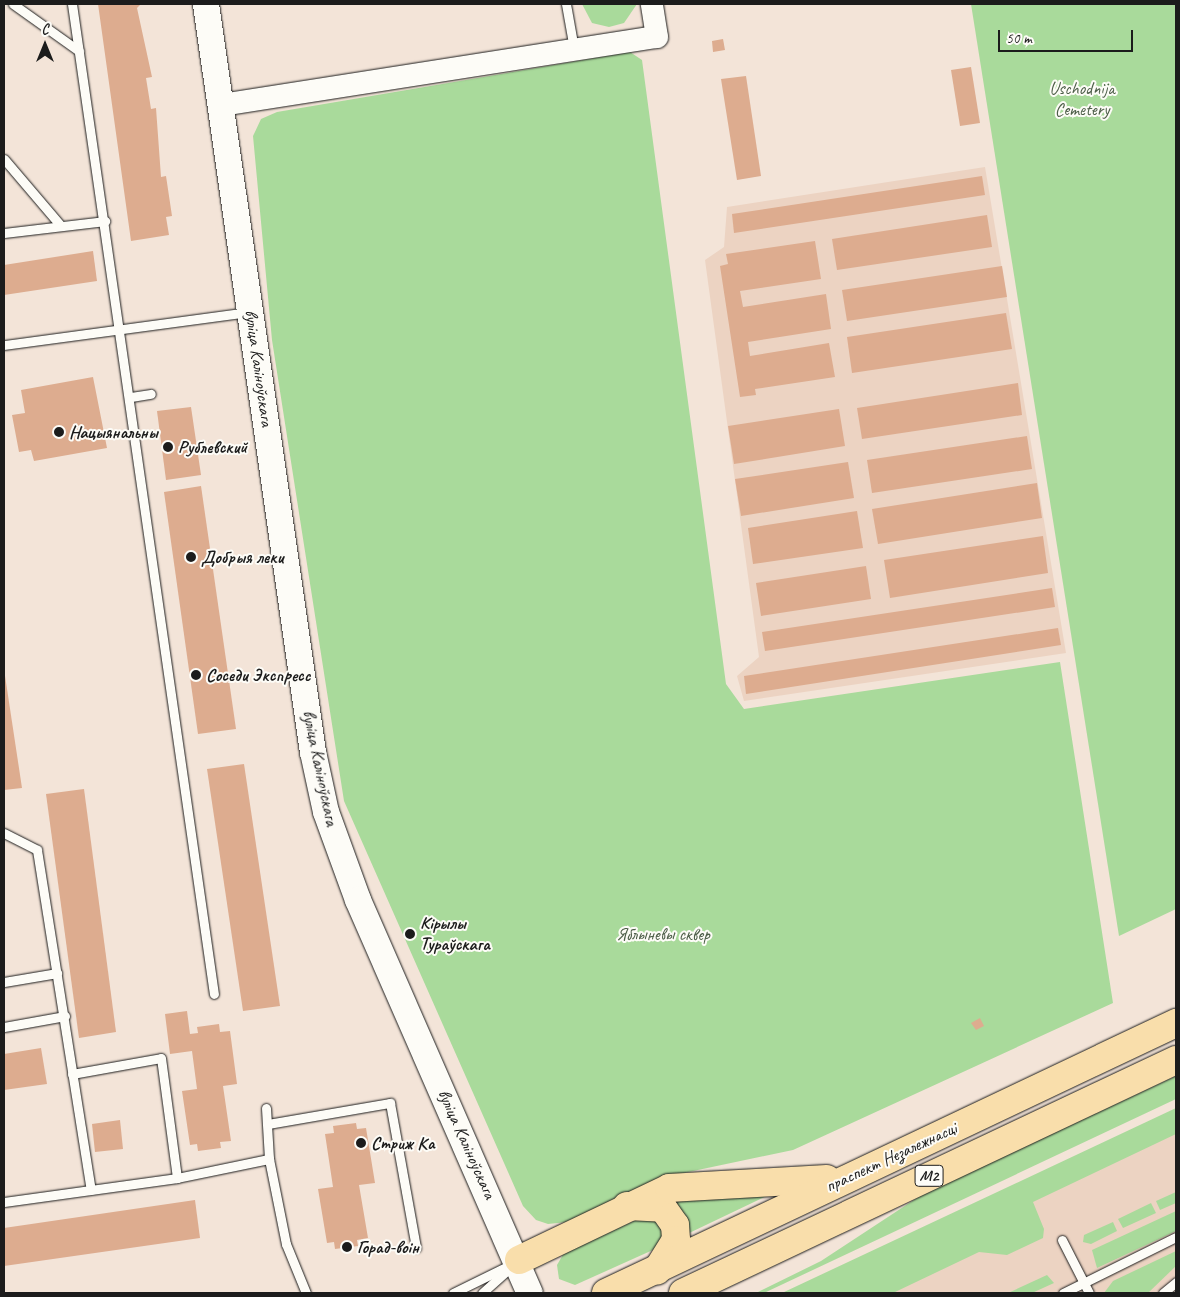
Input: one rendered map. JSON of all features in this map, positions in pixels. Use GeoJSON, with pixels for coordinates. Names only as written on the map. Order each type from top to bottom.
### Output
{"type":"FeatureCollection","features":[{"type":"Feature","properties":{"kind":"main road","name":"вуліца Каліноўскага"},"geometry":{"type":"LineString","coordinates":[[206,4],[222,105],[313,752],[326,812],[358,900],[519,1260],[530,1293]]}},
{"type":"Feature","properties":{"kind":"main road","name":"праспект Незалежнасці"},"geometry":{"type":"LineString","coordinates":[[606,1293],[848,1176],[1176,1023]]}},
{"type":"Feature","properties":{"kind":"main road","name":"праспект Незалежнасці"},"geometry":{"type":"LineString","coordinates":[[684,1293],[1170,1065]]}},
{"type":"Feature","properties":{"kind":"main road"},"geometry":{"type":"LineString","coordinates":[[519,1260],[626,1206],[687,1184],[791,1184],[848,1176]]}},
{"type":"Feature","properties":{"kind":"main road"},"geometry":{"type":"LineString","coordinates":[[626,1206],[663,1208],[676,1225],[676,1240],[657,1270]]}},
{"type":"Feature","properties":{"kind":"main road","name":"вуліца Каліноўскага"},"geometry":{"type":"LineString","coordinates":[[519,1260],[542,1293]]}},
{"type":"Feature","properties":{"kind":"street"},"geometry":{"type":"LineString","coordinates":[[222,105],[657,37],[652,4]]}},
{"type":"Feature","properties":{"kind":"lane"},"geometry":{"type":"LineString","coordinates":[[13,4],[79,51]]}},
{"type":"Feature","properties":{"kind":"lane"},"geometry":{"type":"LineString","coordinates":[[72,4],[131,397],[214,994]]}},
{"type":"Feature","properties":{"kind":"lane"},"geometry":{"type":"LineString","coordinates":[[566,4],[574,50]]}},
{"type":"Feature","properties":{"kind":"lane"},"geometry":{"type":"LineString","coordinates":[[4,159],[61,226]]}},
{"type":"Feature","properties":{"kind":"lane"},"geometry":{"type":"LineString","coordinates":[[4,233],[105,221]]}},
{"type":"Feature","properties":{"kind":"lane"},"geometry":{"type":"LineString","coordinates":[[4,345],[120,326],[251,311]]}},
{"type":"Feature","properties":{"kind":"lane"},"geometry":{"type":"LineString","coordinates":[[131,397],[151,394]]}},
{"type":"Feature","properties":{"kind":"lane"},"geometry":{"type":"LineString","coordinates":[[4,832],[37,850],[72,1074],[80,1096],[91,1190]]}},
{"type":"Feature","properties":{"kind":"lane"},"geometry":{"type":"LineString","coordinates":[[4,982],[57,974]]}},
{"type":"Feature","properties":{"kind":"lane"},"geometry":{"type":"LineString","coordinates":[[4,1027],[64,1016]]}},
{"type":"Feature","properties":{"kind":"lane"},"geometry":{"type":"LineString","coordinates":[[72,1074],[161,1058],[177,1178]]}},
{"type":"Feature","properties":{"kind":"lane"},"geometry":{"type":"LineString","coordinates":[[268,1124],[390,1103],[416,1248]]}},
{"type":"Feature","properties":{"kind":"lane"},"geometry":{"type":"LineString","coordinates":[[266,1108],[269,1159],[286,1244],[306,1293]]}},
{"type":"Feature","properties":{"kind":"lane"},"geometry":{"type":"LineString","coordinates":[[4,1202],[177,1178],[269,1159]]}},
{"type":"Feature","properties":{"kind":"lane"},"geometry":{"type":"LineString","coordinates":[[1063,1293],[1176,1237]]}},
{"type":"Feature","properties":{"kind":"lane"},"geometry":{"type":"LineString","coordinates":[[1062,1240],[1082,1283],[1089,1293]]}},
{"type":"Feature","properties":{"kind":"lane"},"geometry":{"type":"LineString","coordinates":[[453,1293],[519,1260]]}},
{"type":"Feature","properties":{"kind":"lane"},"geometry":{"type":"LineString","coordinates":[[482,1293],[519,1260]]}},
{"type":"Feature","properties":{"kind":"lane"},"geometry":{"type":"LineString","coordinates":[[1162,1293],[1176,1282]]}},
{"type":"Feature","properties":{"kind":"shaded area"},"geometry":{"type":"Polygon","coordinates":[[[985,167],[1066,653],[744,701],[737,676],[759,657],[705,260],[724,247],[727,207],[985,167]]]}},
{"type":"Feature","properties":{"kind":"shaded area"},"geometry":{"type":"Polygon","coordinates":[[[1176,1121],[1176,1293],[820,1293],[1176,1121]]]}},
{"type":"Feature","properties":{"kind":"green space"},"geometry":{"type":"Polygon","coordinates":[[[582,4],[637,4],[624,23],[609,27],[592,23],[582,4]]]}},
{"type":"Feature","properties":{"kind":"green space","name":"Uschodnija Cemetery"},"geometry":{"type":"Polygon","coordinates":[[[971,4],[1176,4],[1176,909],[1119,936],[971,4]]]}},
{"type":"Feature","properties":{"kind":"green space","name":"Яблыневы сквер"},"geometry":{"type":"Polygon","coordinates":[[[630,52],[642,60],[726,684],[744,709],[1060,662],[1113,1003],[793,1150],[660,1178],[567,1222],[548,1224],[536,1220],[523,1206],[344,801],[272,340],[253,136],[261,119],[277,112],[630,52]]]}},
{"type":"Feature","properties":{"kind":"green space"},"geometry":{"type":"Polygon","coordinates":[[[1176,1076],[1176,1099],[764,1293],[756,1293],[821,1261],[923,1194],[1176,1076]]]}},
{"type":"Feature","properties":{"kind":"green space"},"geometry":{"type":"Polygon","coordinates":[[[1176,1108],[1176,1134],[1033,1202],[1044,1229],[1043,1238],[1007,1255],[979,1252],[893,1293],[782,1293],[1176,1108]]]}},
{"type":"Feature","properties":{"kind":"green space"},"geometry":{"type":"Polygon","coordinates":[[[1176,1192],[1176,1203],[1160,1210],[1156,1201],[1176,1192]]]}},
{"type":"Feature","properties":{"kind":"green space"},"geometry":{"type":"Polygon","coordinates":[[[771,1194],[685,1235],[665,1202],[771,1194]]]}},
{"type":"Feature","properties":{"kind":"green space"},"geometry":{"type":"Polygon","coordinates":[[[1151,1203],[1156,1213],[1123,1228],[1118,1219],[1151,1203]]]}},
{"type":"Feature","properties":{"kind":"green space"},"geometry":{"type":"Polygon","coordinates":[[[1176,1211],[1176,1231],[1097,1268],[1092,1250],[1176,1211]]]}},
{"type":"Feature","properties":{"kind":"green space"},"geometry":{"type":"Polygon","coordinates":[[[649,1214],[662,1216],[664,1245],[575,1285],[559,1279],[557,1265],[564,1253],[649,1214]]]}},
{"type":"Feature","properties":{"kind":"green space"},"geometry":{"type":"Polygon","coordinates":[[[1113,1222],[1117,1231],[1091,1244],[1083,1242],[1084,1235],[1113,1222]]]}},
{"type":"Feature","properties":{"kind":"green space"},"geometry":{"type":"Polygon","coordinates":[[[1176,1251],[1176,1266],[1148,1293],[1104,1293],[1113,1281],[1176,1251]]]}},
{"type":"Feature","properties":{"kind":"green space"},"geometry":{"type":"Polygon","coordinates":[[[1047,1275],[1054,1283],[1032,1293],[1008,1293],[1047,1275]]]}},
{"type":"Feature","properties":{"kind":"building"},"geometry":{"type":"Polygon","coordinates":[[[98,4],[141,4],[137,8],[152,77],[146,78],[151,109],[156,108],[161,177],[166,176],[172,216],[166,217],[169,235],[131,241],[98,4]]]}},
{"type":"Feature","properties":{"kind":"building"},"geometry":{"type":"Polygon","coordinates":[[[723,39],[725,50],[713,52],[712,41],[723,39]]]}},
{"type":"Feature","properties":{"kind":"building"},"geometry":{"type":"Polygon","coordinates":[[[971,67],[980,123],[960,126],[951,70],[971,67]]]}},
{"type":"Feature","properties":{"kind":"building"},"geometry":{"type":"Polygon","coordinates":[[[746,76],[761,176],[737,180],[721,79],[746,76]]]}},
{"type":"Feature","properties":{"kind":"building"},"geometry":{"type":"Polygon","coordinates":[[[982,176],[985,195],[734,233],[732,214],[982,176]]]}},
{"type":"Feature","properties":{"kind":"building"},"geometry":{"type":"Polygon","coordinates":[[[987,215],[992,247],[837,270],[832,239],[987,215]]]}},
{"type":"Feature","properties":{"kind":"building"},"geometry":{"type":"Polygon","coordinates":[[[815,241],[821,279],[740,291],[743,307],[826,294],[831,329],[748,342],[750,356],[829,343],[835,377],[755,389],[756,395],[740,397],[720,266],[728,264],[726,254],[815,241]]]}},
{"type":"Feature","properties":{"kind":"building"},"geometry":{"type":"Polygon","coordinates":[[[93,251],[97,281],[4,295],[4,265],[93,251]]]}},
{"type":"Feature","properties":{"kind":"building"},"geometry":{"type":"Polygon","coordinates":[[[1002,266],[1007,297],[847,321],[842,290],[1002,266]]]}},
{"type":"Feature","properties":{"kind":"building"},"geometry":{"type":"Polygon","coordinates":[[[1006,313],[1012,349],[852,373],[847,337],[1006,313]]]}},
{"type":"Feature","properties":{"kind":"building","name":"Нацыянальны"},"geometry":{"type":"Polygon","coordinates":[[[93,377],[107,448],[34,461],[31,450],[19,452],[12,415],[25,413],[21,390],[93,377]]]}},
{"type":"Feature","properties":{"kind":"building"},"geometry":{"type":"Polygon","coordinates":[[[1018,383],[1022,415],[862,439],[857,408],[1018,383]]]}},
{"type":"Feature","properties":{"kind":"building"},"geometry":{"type":"Polygon","coordinates":[[[191,407],[201,475],[166,480],[157,411],[191,407]]]}},
{"type":"Feature","properties":{"kind":"building"},"geometry":{"type":"Polygon","coordinates":[[[839,409],[845,446],[734,464],[728,426],[839,409]]]}},
{"type":"Feature","properties":{"kind":"building"},"geometry":{"type":"Polygon","coordinates":[[[1027,436],[1032,469],[872,493],[867,460],[1027,436]]]}},
{"type":"Feature","properties":{"kind":"building"},"geometry":{"type":"Polygon","coordinates":[[[848,462],[854,498],[741,516],[735,479],[848,462]]]}},
{"type":"Feature","properties":{"kind":"building"},"geometry":{"type":"Polygon","coordinates":[[[1037,483],[1042,518],[878,544],[872,509],[1037,483]]]}},
{"type":"Feature","properties":{"kind":"building"},"geometry":{"type":"Polygon","coordinates":[[[201,486],[236,729],[198,734],[164,492],[201,486]]]}},
{"type":"Feature","properties":{"kind":"building"},"geometry":{"type":"Polygon","coordinates":[[[857,511],[863,548],[753,564],[748,528],[857,511]]]}},
{"type":"Feature","properties":{"kind":"building"},"geometry":{"type":"Polygon","coordinates":[[[1043,536],[1048,573],[890,598],[884,560],[1043,536]]]}},
{"type":"Feature","properties":{"kind":"building"},"geometry":{"type":"Polygon","coordinates":[[[866,566],[871,599],[761,616],[756,583],[866,566]]]}},
{"type":"Feature","properties":{"kind":"building"},"geometry":{"type":"Polygon","coordinates":[[[1052,588],[1055,607],[765,651],[762,632],[1052,588]]]}},
{"type":"Feature","properties":{"kind":"building"},"geometry":{"type":"Polygon","coordinates":[[[1058,628],[1061,645],[746,694],[744,676],[1058,628]]]}},
{"type":"Feature","properties":{"kind":"building"},"geometry":{"type":"Polygon","coordinates":[[[4,669],[22,788],[4,790],[4,669]]]}},
{"type":"Feature","properties":{"kind":"building"},"geometry":{"type":"Polygon","coordinates":[[[244,764],[280,1006],[243,1011],[207,769],[244,764]]]}},
{"type":"Feature","properties":{"kind":"building"},"geometry":{"type":"Polygon","coordinates":[[[84,789],[116,1032],[79,1038],[46,794],[84,789]]]}},
{"type":"Feature","properties":{"kind":"building"},"geometry":{"type":"Polygon","coordinates":[[[187,1011],[190,1034],[198,1033],[197,1027],[219,1024],[220,1032],[230,1031],[237,1084],[223,1086],[231,1141],[220,1142],[221,1148],[198,1151],[197,1144],[190,1145],[182,1091],[197,1089],[192,1051],[170,1054],[165,1014],[187,1011]]]}},
{"type":"Feature","properties":{"kind":"building"},"geometry":{"type":"Polygon","coordinates":[[[980,1018],[984,1026],[976,1030],[971,1023],[980,1018]]]}},
{"type":"Feature","properties":{"kind":"building"},"geometry":{"type":"Polygon","coordinates":[[[41,1048],[47,1084],[4,1090],[4,1054],[41,1048]]]}},
{"type":"Feature","properties":{"kind":"building"},"geometry":{"type":"Polygon","coordinates":[[[120,1120],[123,1149],[95,1152],[92,1124],[120,1120]]]}},
{"type":"Feature","properties":{"kind":"building"},"geometry":{"type":"Polygon","coordinates":[[[356,1123],[357,1129],[366,1128],[375,1183],[359,1185],[368,1238],[357,1240],[358,1246],[335,1249],[334,1242],[327,1243],[318,1189],[333,1187],[325,1134],[334,1133],[333,1126],[356,1123]]]}},
{"type":"Feature","properties":{"kind":"building"},"geometry":{"type":"Polygon","coordinates":[[[195,1200],[200,1238],[4,1266],[4,1228],[195,1200]]]}},
{"type":"Feature","properties":{"kind":"place","name":"Нацыянальны"},"geometry":{"type":"Point","coordinates":[59,432]}},
{"type":"Feature","properties":{"kind":"place","name":"Рублевский"},"geometry":{"type":"Point","coordinates":[168,447]}},
{"type":"Feature","properties":{"kind":"place","name":"Добрыя леки"},"geometry":{"type":"Point","coordinates":[191,557]}},
{"type":"Feature","properties":{"kind":"place","name":"Соседи Экспресс"},"geometry":{"type":"Point","coordinates":[196,675]}},
{"type":"Feature","properties":{"kind":"place","name":"Кірылы Тураўскага"},"geometry":{"type":"Point","coordinates":[410,934]}},
{"type":"Feature","properties":{"kind":"place","name":"Стриж Ка"},"geometry":{"type":"Point","coordinates":[361,1143]}},
{"type":"Feature","properties":{"kind":"place","name":"Горад-воін"},"geometry":{"type":"Point","coordinates":[347,1247]}}]}
